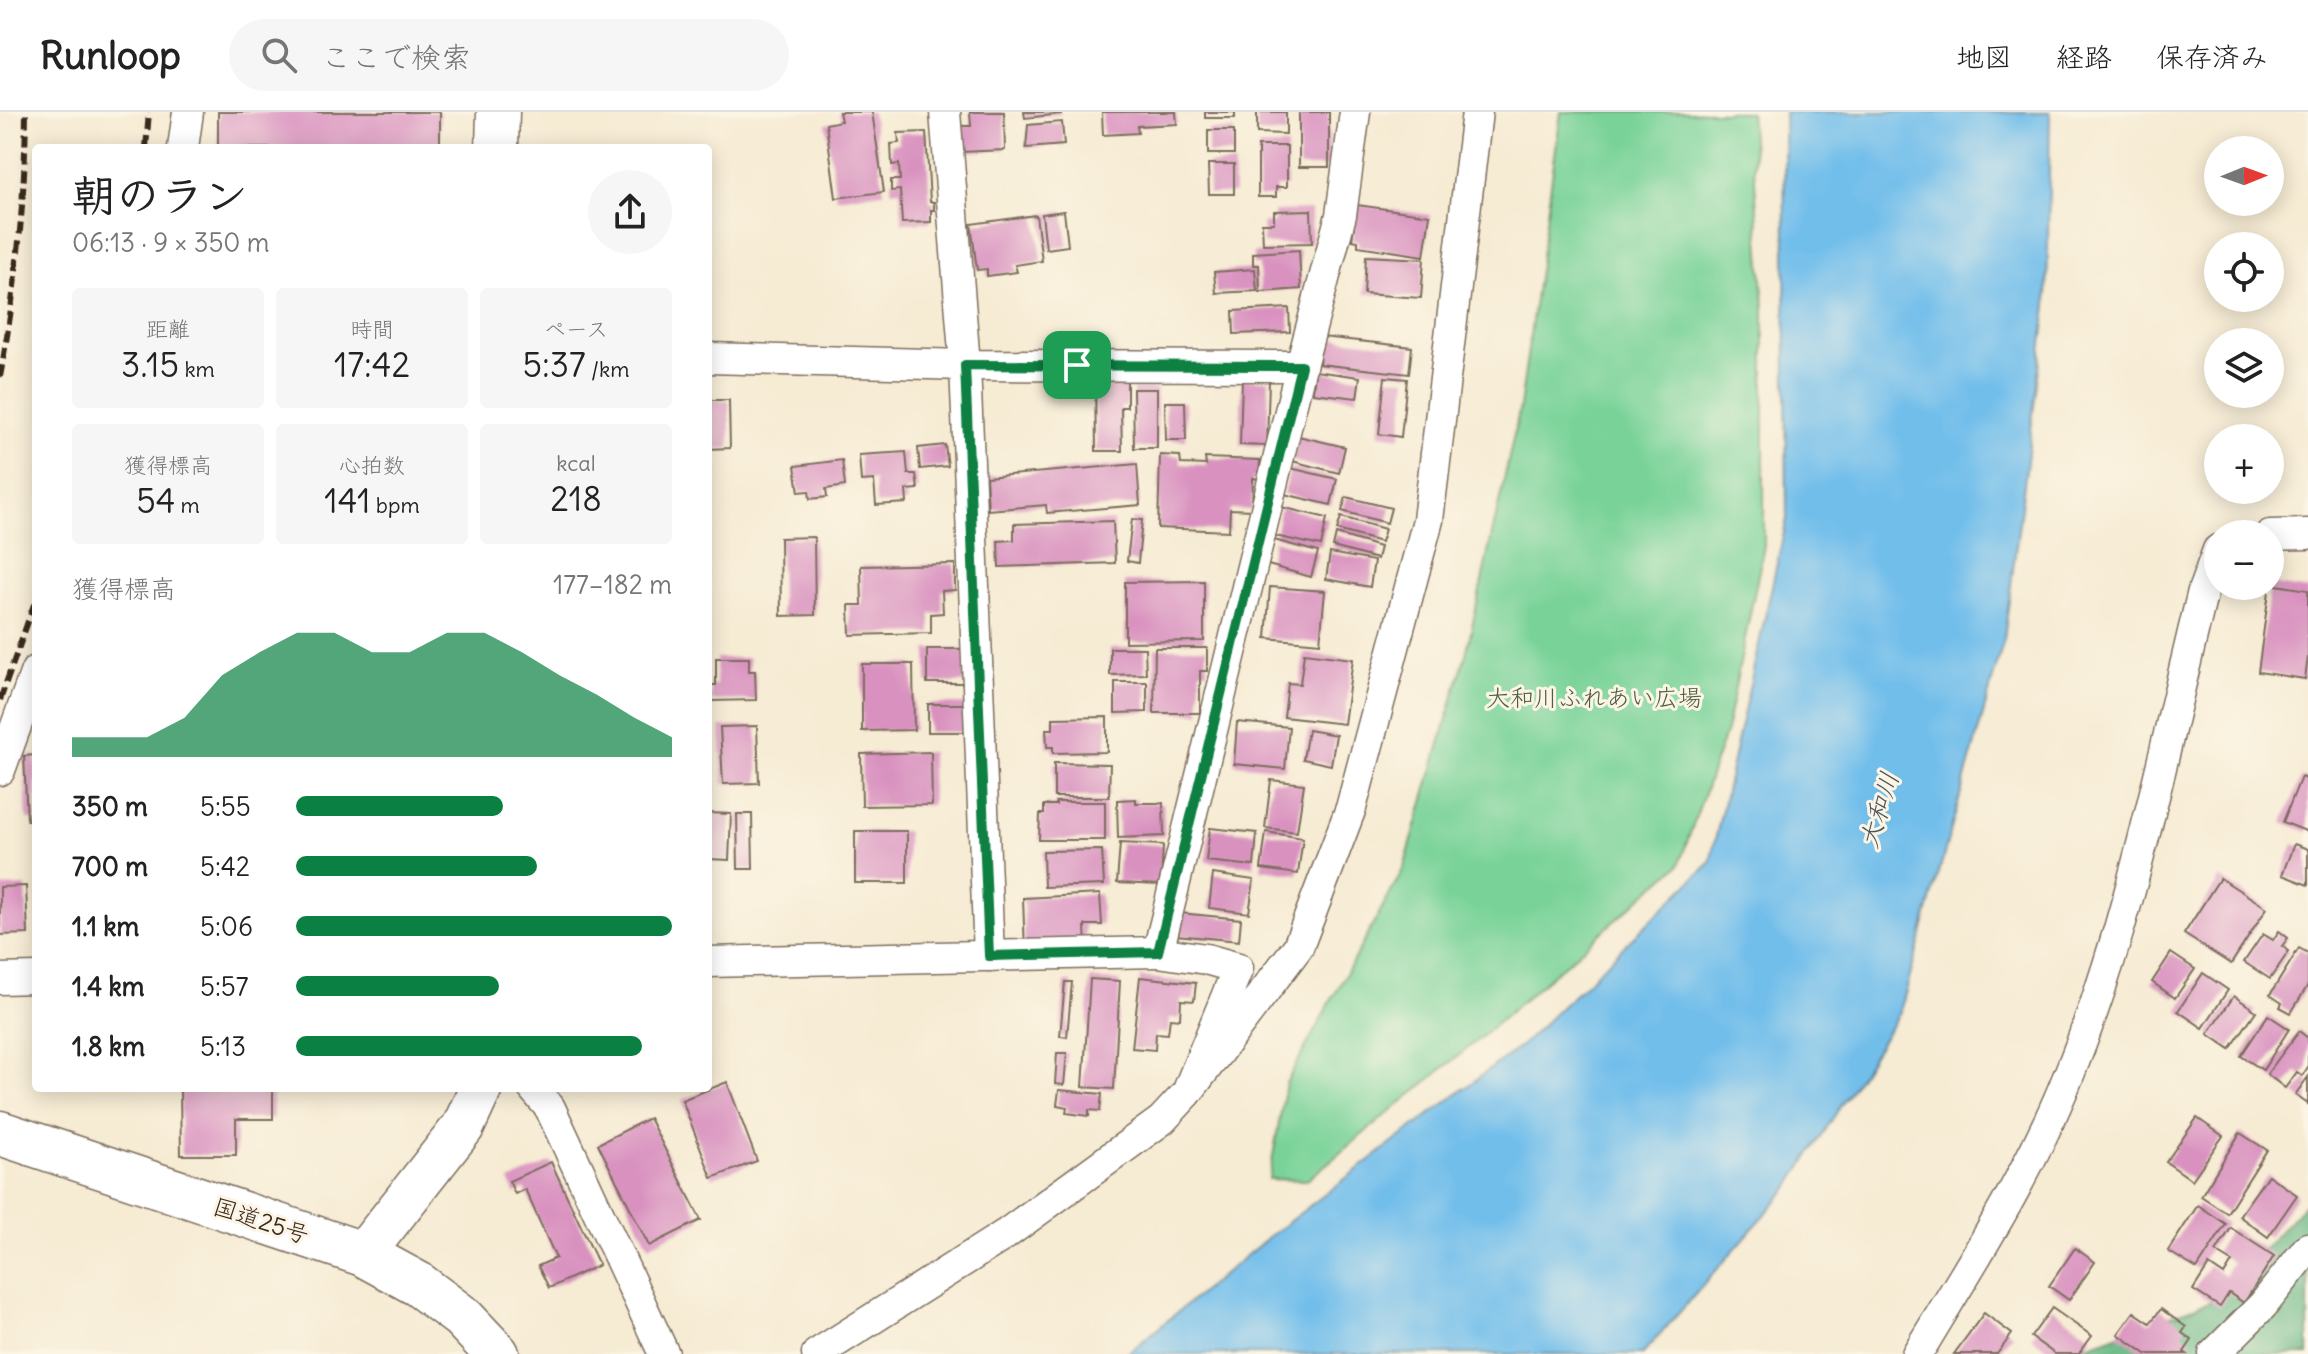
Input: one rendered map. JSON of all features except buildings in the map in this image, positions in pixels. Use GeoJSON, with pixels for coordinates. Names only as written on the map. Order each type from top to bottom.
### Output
{"type":"FeatureCollection","features":[{"type":"Feature","properties":{"kind":"highway","name":"国道25号"},"geometry":{"type":"LineString","coordinates":[[0,1133],[363,1254],[418,1284],[462,1317],[497,1354]]}},
{"type":"Feature","properties":{"kind":"main road"},"geometry":{"type":"LineString","coordinates":[[497,144],[498,112]]}},
{"type":"Feature","properties":{"kind":"main road"},"geometry":{"type":"LineString","coordinates":[[363,1254],[463,1127],[479,1092]]}},
{"type":"Feature","properties":{"kind":"street"},"geometry":{"type":"LineString","coordinates":[[184,144],[188,112]]}},
{"type":"Feature","properties":{"kind":"street"},"geometry":{"type":"LineString","coordinates":[[945,112],[965,365],[989,956]]}},
{"type":"Feature","properties":{"kind":"street"},"geometry":{"type":"LineString","coordinates":[[1158,952],[1301,366],[1341,215],[1355,112]]}},
{"type":"Feature","properties":{"kind":"street"},"geometry":{"type":"LineString","coordinates":[[817,1354],[1006,1234],[1162,1120],[1187,1093],[1298,947],[1351,808],[1428,520],[1477,112]]}},
{"type":"Feature","properties":{"kind":"street"},"geometry":{"type":"LineString","coordinates":[[712,358],[965,365],[1301,366]]}},
{"type":"Feature","properties":{"kind":"street"},"geometry":{"type":"LineString","coordinates":[[2284,535],[2308,534]]}},
{"type":"Feature","properties":{"kind":"street"},"geometry":{"type":"LineString","coordinates":[[1917,1354],[2009,1201],[2068,1078],[2115,946],[2204,588]]}},
{"type":"Feature","properties":{"kind":"street"},"geometry":{"type":"LineString","coordinates":[[0,770],[32,682]]}},
{"type":"Feature","properties":{"kind":"street"},"geometry":{"type":"LineString","coordinates":[[712,962],[1158,952],[1206,959],[1238,968],[1187,1093]]}},
{"type":"Feature","properties":{"kind":"street"},"geometry":{"type":"LineString","coordinates":[[0,979],[32,978]]}},
{"type":"Feature","properties":{"kind":"street"},"geometry":{"type":"LineString","coordinates":[[536,1092],[550,1108],[664,1354]]}},
{"type":"Feature","properties":{"kind":"street"},"geometry":{"type":"LineString","coordinates":[[2214,1354],[2263,1305],[2308,1248]]}},
{"type":"Feature","properties":{"kind":"green space","name":"大和川ふれあい広場"},"geometry":{"type":"Polygon","coordinates":[[[1561,112],[1750,112],[1764,307],[1764,546],[1726,731],[1679,865],[1474,1043],[1307,1180],[1269,1179],[1286,1083],[1404,868],[1466,654],[1520,407],[1561,112]]]}},
{"type":"Feature","properties":{"kind":"green space"},"geometry":{"type":"Polygon","coordinates":[[[2308,1200],[2308,1354],[2064,1354],[2218,1299],[2308,1200]]]}},
{"type":"Feature","properties":{"kind":"water","name":"大和川"},"geometry":{"type":"Polygon","coordinates":[[[1784,112],[2050,112],[2047,306],[2004,639],[1900,1012],[1790,1186],[1643,1354],[1127,1354],[1270,1236],[1523,1044],[1710,863],[1787,519],[1784,112]]]}},
{"type":"Feature","properties":{"kind":"railway"},"geometry":{"type":"LineString","coordinates":[[0,377],[19,245],[26,112]]}},
{"type":"Feature","properties":{"kind":"railway"},"geometry":{"type":"LineString","coordinates":[[146,144],[149,112]]}},
{"type":"Feature","properties":{"kind":"railway"},"geometry":{"type":"LineString","coordinates":[[0,700],[32,610]]}},
{"type":"Feature","properties":{"kind":"route"},"geometry":{"type":"LineString","coordinates":[[965,365],[1077,365],[1301,366],[1158,952],[989,956],[965,365]]}}]}
